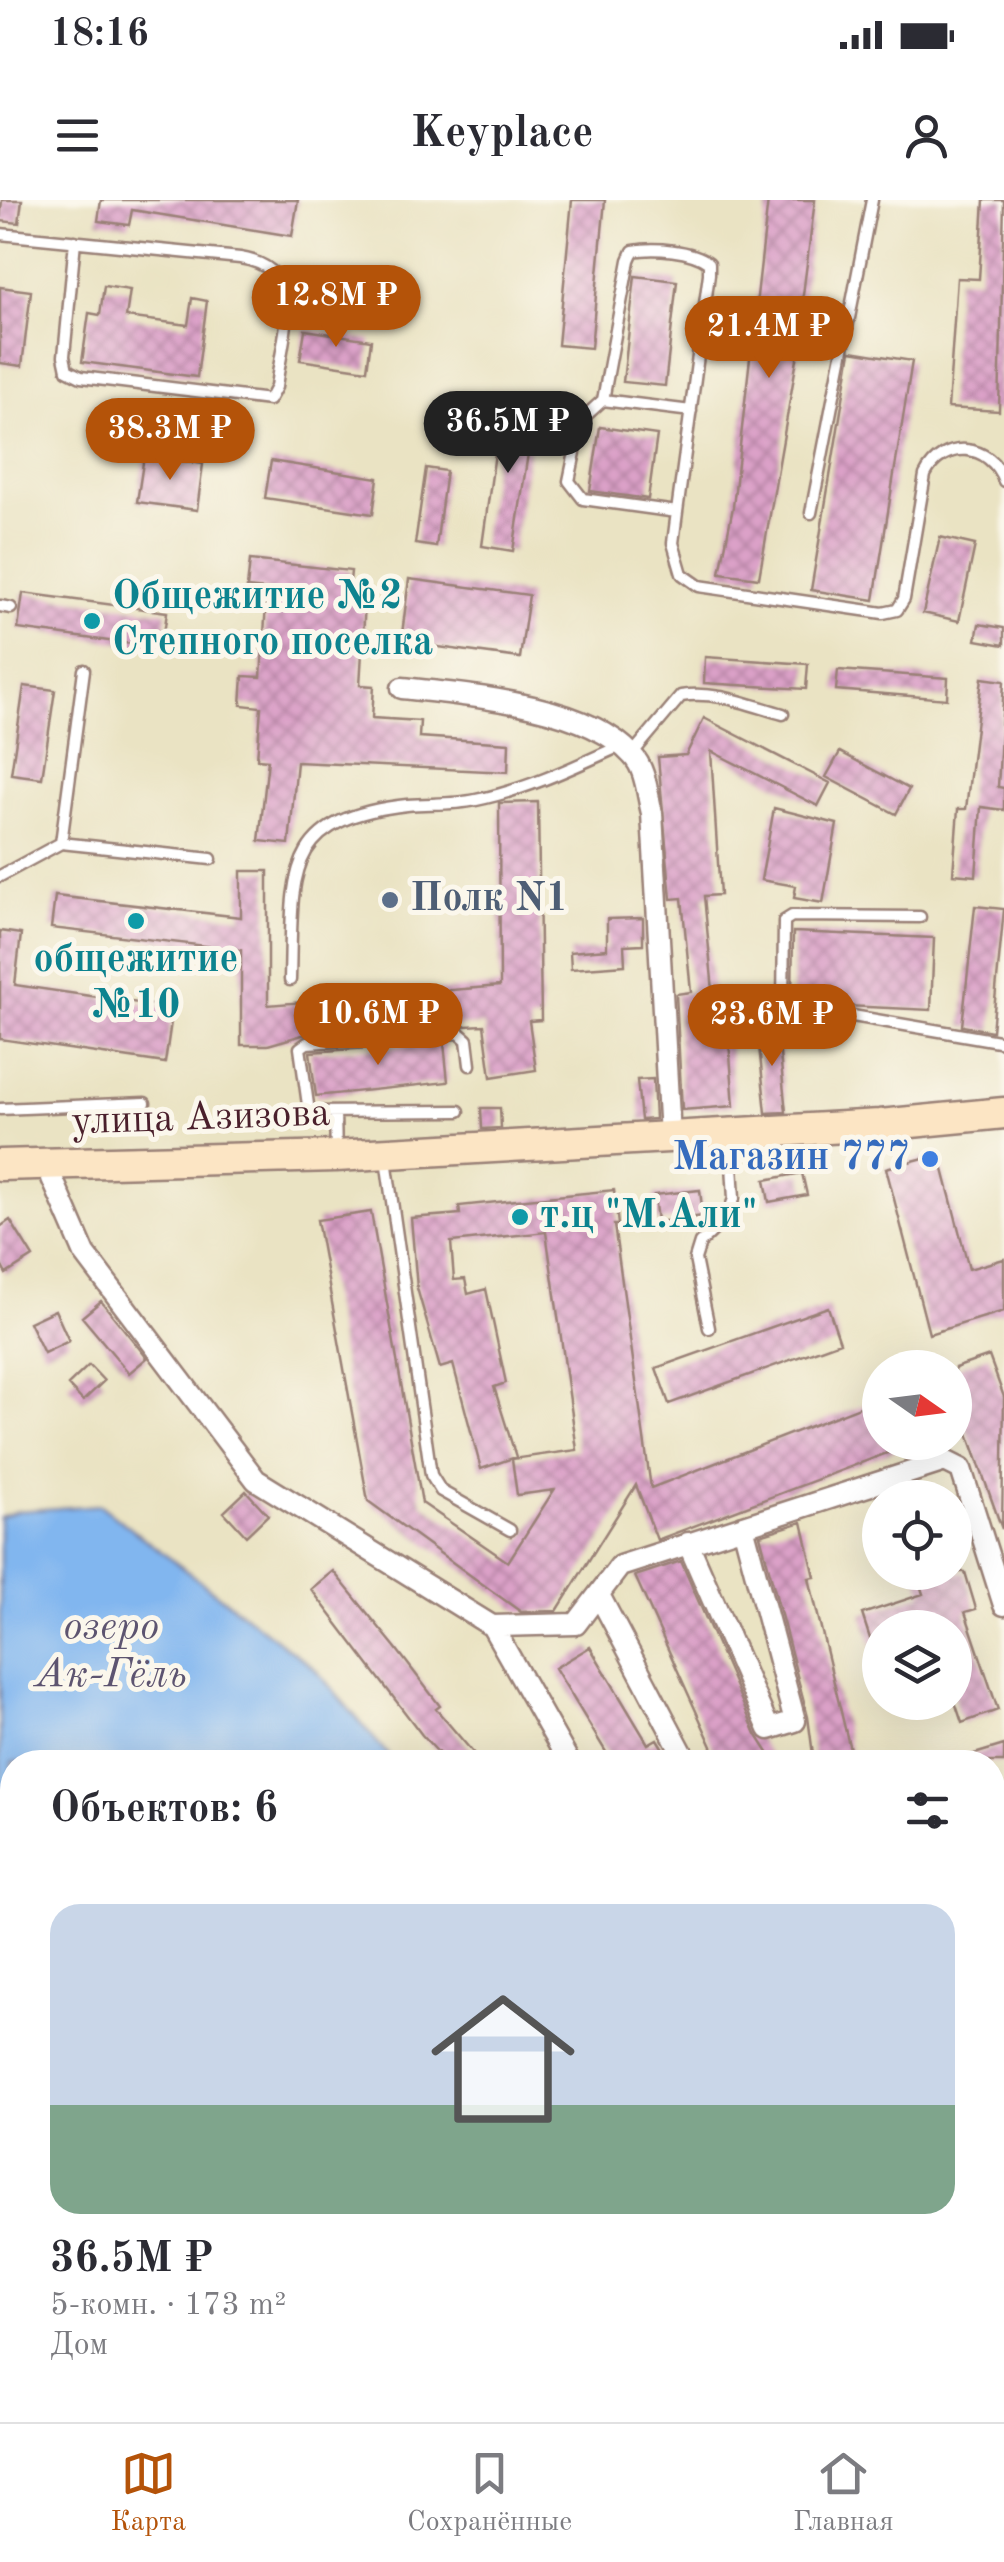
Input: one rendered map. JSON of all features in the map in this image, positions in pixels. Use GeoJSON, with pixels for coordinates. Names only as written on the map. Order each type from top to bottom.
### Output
{"type":"FeatureCollection","features":[{"type":"Feature","properties":{"kind":"main road","name":"улица Азизова"},"geometry":{"type":"LineString","coordinates":[[0,1165],[336,1156],[880,1125],[1004,1113]]}},
{"type":"Feature","properties":{"kind":"main road","name":"улица Азизова"},"geometry":{"type":"LineString","coordinates":[[0,1180],[387,1166],[732,1147],[1004,1126]]}},
{"type":"Feature","properties":{"kind":"street"},"geometry":{"type":"LineString","coordinates":[[402,688],[547,710],[627,750],[641,766],[652,813],[670,1136]]}},
{"type":"Feature","properties":{"kind":"street"},"geometry":{"type":"LineString","coordinates":[[52,1178],[85,1254],[256,1480],[492,1626],[562,1750]]}},
{"type":"Feature","properties":{"kind":"street"},"geometry":{"type":"LineString","coordinates":[[492,1626],[576,1624],[620,1566],[945,1461],[961,1469],[1004,1604]]}},
{"type":"Feature","properties":{"kind":"street"},"geometry":{"type":"LineString","coordinates":[[688,1542],[769,1729],[795,1721],[742,1526]]}},
{"type":"Feature","properties":{"kind":"street"},"geometry":{"type":"LineString","coordinates":[[599,1595],[681,1750]]}},
{"type":"Feature","properties":{"kind":"lane"},"geometry":{"type":"LineString","coordinates":[[811,513],[872,200]]}},
{"type":"Feature","properties":{"kind":"lane"},"geometry":{"type":"LineString","coordinates":[[0,234],[75,241],[240,258],[262,261],[276,271],[286,290],[276,388],[269,400],[81,377],[67,370],[64,356],[75,241]]}},
{"type":"Feature","properties":{"kind":"lane"},"geometry":{"type":"LineString","coordinates":[[677,512],[582,499],[572,492],[568,481],[582,418],[603,400],[628,260],[634,251],[646,248],[700,257],[709,263],[674,560],[682,574],[699,586],[883,613],[897,610],[904,599],[925,475],[934,457],[949,450],[973,450],[988,456],[1004,481]]}},
{"type":"Feature","properties":{"kind":"lane"},"geometry":{"type":"LineString","coordinates":[[603,400],[690,412]]}},
{"type":"Feature","properties":{"kind":"lane"},"geometry":{"type":"LineString","coordinates":[[60,843],[84,670]]}},
{"type":"Feature","properties":{"kind":"lane"},"geometry":{"type":"LineString","coordinates":[[290,980],[292,908],[299,868],[312,840],[330,822],[360,812],[477,800],[627,750],[681,696],[698,693],[783,714]]}},
{"type":"Feature","properties":{"kind":"lane"},"geometry":{"type":"LineString","coordinates":[[0,876],[60,843],[212,859]]}},
{"type":"Feature","properties":{"kind":"lane"},"geometry":{"type":"LineString","coordinates":[[920,916],[792,916],[784,921],[783,1004],[1004,1042]]}},
{"type":"Feature","properties":{"kind":"lane"},"geometry":{"type":"LineString","coordinates":[[459,1111],[306,1109],[300,1052],[303,1044],[459,1033],[467,1040],[470,1065]]}},
{"type":"Feature","properties":{"kind":"lane"},"geometry":{"type":"LineString","coordinates":[[0,1109],[145,1103]]}},
{"type":"Feature","properties":{"kind":"lane"},"geometry":{"type":"LineString","coordinates":[[335,1112],[336,1156]]}},
{"type":"Feature","properties":{"kind":"lane"},"geometry":{"type":"LineString","coordinates":[[709,1328],[696,1260],[700,1243],[727,1217],[734,1199],[732,1147]]}},
{"type":"Feature","properties":{"kind":"lane"},"geometry":{"type":"LineString","coordinates":[[387,1166],[430,1475],[441,1491],[510,1530]]}},
{"type":"Feature","properties":{"kind":"water","name":"озеро Ак-Гёль"},"geometry":{"type":"Polygon","coordinates":[[[100,1505],[314,1668],[384,1750],[0,1750],[0,1517],[17,1511],[100,1505]]]}},
{"type":"Feature","properties":{"kind":"building"},"geometry":{"type":"Polygon","coordinates":[[[2,200],[22,200],[19,223],[0,221],[2,200]]]}},
{"type":"Feature","properties":{"kind":"building"},"geometry":{"type":"Polygon","coordinates":[[[101,200],[298,200],[292,236],[132,210],[129,225],[98,221],[101,200]]]}},
{"type":"Feature","properties":{"kind":"building"},"geometry":{"type":"Polygon","coordinates":[[[572,200],[605,200],[591,348],[558,345],[572,200]]]}},
{"type":"Feature","properties":{"kind":"building"},"geometry":{"type":"Polygon","coordinates":[[[768,200],[815,200],[800,342],[759,578],[720,573],[733,507],[768,200]]]}},
{"type":"Feature","properties":{"kind":"building"},"geometry":{"type":"Polygon","coordinates":[[[984,200],[1004,200],[999,411],[948,408],[957,278],[979,279],[984,200]]]}},
{"type":"Feature","properties":{"kind":"building"},"geometry":{"type":"Polygon","coordinates":[[[635,276],[677,281],[665,386],[623,382],[635,276]]]}},
{"type":"Feature","properties":{"kind":"building"},"geometry":{"type":"Polygon","coordinates":[[[104,286],[130,290],[126,317],[188,325],[192,298],[207,301],[197,377],[82,362],[89,313],[100,315],[104,286]]]}},
{"type":"Feature","properties":{"kind":"building"},"geometry":{"type":"Polygon","coordinates":[[[0,287],[31,291],[22,366],[0,363],[0,287]]]}},
{"type":"Feature","properties":{"kind":"building"},"geometry":{"type":"Polygon","coordinates":[[[305,330],[371,340],[367,370],[300,360],[305,330]]]}},
{"type":"Feature","properties":{"kind":"building"},"geometry":{"type":"Polygon","coordinates":[[[851,351],[912,361],[874,600],[811,590],[851,351]]]}},
{"type":"Feature","properties":{"kind":"building"},"geometry":{"type":"Polygon","coordinates":[[[502,403],[535,408],[513,551],[482,546],[502,403]]]}},
{"type":"Feature","properties":{"kind":"building"},"geometry":{"type":"Polygon","coordinates":[[[600,427],[657,435],[648,499],[590,491],[600,427]]]}},
{"type":"Feature","properties":{"kind":"building"},"geometry":{"type":"Polygon","coordinates":[[[144,456],[203,464],[197,510],[137,502],[144,456]]]}},
{"type":"Feature","properties":{"kind":"building"},"geometry":{"type":"Polygon","coordinates":[[[271,461],[378,478],[373,514],[265,498],[271,461]]]}},
{"type":"Feature","properties":{"kind":"building"},"geometry":{"type":"Polygon","coordinates":[[[426,468],[446,471],[436,547],[415,544],[426,468]]]}},
{"type":"Feature","properties":{"kind":"building"},"geometry":{"type":"Polygon","coordinates":[[[940,537],[975,545],[959,621],[923,613],[940,537]]]}},
{"type":"Feature","properties":{"kind":"building"},"geometry":{"type":"Polygon","coordinates":[[[250,560],[351,571],[348,602],[365,603],[360,685],[374,686],[372,718],[420,721],[419,737],[509,743],[508,772],[297,762],[289,844],[259,841],[268,760],[257,759],[261,707],[241,705],[243,676],[261,677],[267,590],[247,588],[250,560]]]}},
{"type":"Feature","properties":{"kind":"building"},"geometry":{"type":"Polygon","coordinates":[[[409,579],[529,595],[520,658],[401,642],[409,579]]]}},
{"type":"Feature","properties":{"kind":"building","name":"Общежитие №2 Степного поселка"},"geometry":{"type":"Polygon","coordinates":[[[23,593],[167,612],[162,648],[18,629],[23,593]]]}},
{"type":"Feature","properties":{"kind":"building"},"geometry":{"type":"Polygon","coordinates":[[[979,624],[1004,628],[1004,645],[976,640],[979,624]]]}},
{"type":"Feature","properties":{"kind":"building"},"geometry":{"type":"Polygon","coordinates":[[[705,657],[808,664],[806,689],[704,683],[705,657]]]}},
{"type":"Feature","properties":{"kind":"building"},"geometry":{"type":"Polygon","coordinates":[[[838,670],[948,678],[947,699],[836,690],[838,670]]]}},
{"type":"Feature","properties":{"kind":"building"},"geometry":{"type":"Polygon","coordinates":[[[982,678],[1004,681],[998,787],[1004,788],[1004,810],[981,807],[976,876],[953,874],[958,809],[966,809],[982,678]]]}},
{"type":"Feature","properties":{"kind":"building"},"geometry":{"type":"Polygon","coordinates":[[[24,686],[55,690],[42,778],[11,774],[24,686]]]}},
{"type":"Feature","properties":{"kind":"building"},"geometry":{"type":"Polygon","coordinates":[[[704,718],[830,783],[818,806],[711,751],[720,895],[704,896],[713,991],[725,990],[734,1106],[682,1110],[676,994],[691,992],[682,898],[671,899],[658,757],[686,755],[704,718]]]}},
{"type":"Feature","properties":{"kind":"building"},"geometry":{"type":"Polygon","coordinates":[[[840,752],[909,789],[896,814],[826,777],[840,752]]]}},
{"type":"Feature","properties":{"kind":"building"},"geometry":{"type":"Polygon","coordinates":[[[538,802],[541,1020],[529,1021],[536,1070],[491,1077],[484,1025],[306,1034],[268,1045],[241,1045],[241,950],[51,928],[55,896],[241,917],[241,871],[268,871],[268,1005],[500,986],[499,803],[538,802]]]}},
{"type":"Feature","properties":{"kind":"building"},"geometry":{"type":"Polygon","coordinates":[[[774,808],[837,824],[823,903],[794,898],[796,886],[761,880],[774,808]]]}},
{"type":"Feature","properties":{"kind":"building"},"geometry":{"type":"Polygon","coordinates":[[[975,906],[1004,909],[992,1031],[962,1026],[975,906]]]}},
{"type":"Feature","properties":{"kind":"building"},"geometry":{"type":"Polygon","coordinates":[[[643,918],[643,944],[624,945],[625,965],[571,969],[570,952],[607,949],[607,919],[643,918]]]}},
{"type":"Feature","properties":{"kind":"building"},"geometry":{"type":"Polygon","coordinates":[[[0,931],[21,934],[15,985],[173,1008],[165,1063],[0,1039],[0,931]]]}},
{"type":"Feature","properties":{"kind":"building"},"geometry":{"type":"Polygon","coordinates":[[[793,932],[934,938],[931,1010],[846,1006],[792,997],[793,932]]]}},
{"type":"Feature","properties":{"kind":"building"},"geometry":{"type":"Polygon","coordinates":[[[777,1025],[786,1112],[766,1113],[757,1027],[777,1025]]]}},
{"type":"Feature","properties":{"kind":"building"},"geometry":{"type":"Polygon","coordinates":[[[444,1043],[448,1082],[316,1096],[310,1052],[444,1043]]]}},
{"type":"Feature","properties":{"kind":"building"},"geometry":{"type":"Polygon","coordinates":[[[653,1079],[655,1119],[641,1120],[637,1080],[653,1079]]]}},
{"type":"Feature","properties":{"kind":"building"},"geometry":{"type":"Polygon","coordinates":[[[481,1108],[500,1108],[501,1128],[482,1129],[481,1108]]]}},
{"type":"Feature","properties":{"kind":"building"},"geometry":{"type":"Polygon","coordinates":[[[939,1154],[969,1269],[1004,1259],[1004,1311],[929,1334],[886,1168],[939,1154]]]}},
{"type":"Feature","properties":{"kind":"building"},"geometry":{"type":"Polygon","coordinates":[[[802,1173],[807,1195],[769,1202],[765,1180],[802,1173]]]}},
{"type":"Feature","properties":{"kind":"building"},"geometry":{"type":"Polygon","coordinates":[[[614,1190],[618,1225],[614,1225],[651,1488],[862,1406],[862,1460],[869,1460],[657,1540],[636,1485],[557,1611],[521,1612],[368,1501],[317,1220],[371,1212],[422,1503],[508,1562],[554,1490],[517,1495],[512,1459],[577,1450],[546,1232],[451,1242],[454,1280],[465,1279],[468,1294],[486,1289],[506,1383],[494,1387],[516,1457],[481,1469],[453,1364],[440,1368],[417,1288],[411,1218],[460,1214],[459,1206],[614,1190]]]}},
{"type":"Feature","properties":{"kind":"building"},"geometry":{"type":"Polygon","coordinates":[[[700,1190],[703,1216],[657,1222],[654,1195],[700,1190]]]}},
{"type":"Feature","properties":{"kind":"building"},"geometry":{"type":"Polygon","coordinates":[[[10,1220],[33,1257],[6,1274],[0,1263],[0,1227],[10,1220]]]}},
{"type":"Feature","properties":{"kind":"building"},"geometry":{"type":"Polygon","coordinates":[[[101,1301],[147,1358],[129,1373],[82,1317],[101,1301]]]}},
{"type":"Feature","properties":{"kind":"building"},"geometry":{"type":"Polygon","coordinates":[[[828,1307],[840,1342],[669,1404],[656,1368],[828,1307]]]}},
{"type":"Feature","properties":{"kind":"building"},"geometry":{"type":"Polygon","coordinates":[[[55,1310],[69,1341],[44,1353],[29,1322],[55,1310]]]}},
{"type":"Feature","properties":{"kind":"building"},"geometry":{"type":"Polygon","coordinates":[[[989,1356],[1004,1397],[1002,1529],[972,1445],[972,1362],[989,1356]]]}},
{"type":"Feature","properties":{"kind":"building"},"geometry":{"type":"Polygon","coordinates":[[[89,1365],[104,1381],[83,1401],[68,1385],[89,1365]]]}},
{"type":"Feature","properties":{"kind":"building"},"geometry":{"type":"Polygon","coordinates":[[[246,1491],[268,1515],[246,1536],[224,1512],[246,1491]]]}},
{"type":"Feature","properties":{"kind":"building"},"geometry":{"type":"Polygon","coordinates":[[[802,1522],[815,1577],[809,1578],[850,1750],[812,1750],[808,1717],[760,1535],[802,1522]]]}},
{"type":"Feature","properties":{"kind":"building"},"geometry":{"type":"Polygon","coordinates":[[[681,1561],[766,1750],[714,1750],[635,1576],[681,1561]]]}},
{"type":"Feature","properties":{"kind":"building"},"geometry":{"type":"Polygon","coordinates":[[[333,1571],[471,1750],[436,1750],[311,1589],[333,1571]]]}},
{"type":"Feature","properties":{"kind":"building"},"geometry":{"type":"Polygon","coordinates":[[[922,1590],[970,1590],[976,1609],[874,1610],[923,1594],[922,1590]]]}},
{"type":"Feature","properties":{"kind":"building"},"geometry":{"type":"Polygon","coordinates":[[[972,1633],[998,1710],[972,1719],[972,1633]]]}},
{"type":"Feature","properties":{"kind":"building"},"geometry":{"type":"Polygon","coordinates":[[[590,1647],[648,1744],[657,1739],[664,1750],[605,1750],[555,1668],[590,1647]]]}},
{"type":"Feature","properties":{"kind":"place","name":"Общежитие №2 Степного поселка"},"geometry":{"type":"Point","coordinates":[92,621]}},
{"type":"Feature","properties":{"kind":"place","name":"Полк N1"},"geometry":{"type":"Point","coordinates":[390,900]}},
{"type":"Feature","properties":{"kind":"place","name":"общежитие №10"},"geometry":{"type":"Point","coordinates":[136,921]}},
{"type":"Feature","properties":{"kind":"place","name":"Магазин 777"},"geometry":{"type":"Point","coordinates":[930,1159]}},
{"type":"Feature","properties":{"kind":"place","name":"т.ц \"М.Али\""},"geometry":{"type":"Point","coordinates":[520,1217]}}]}
